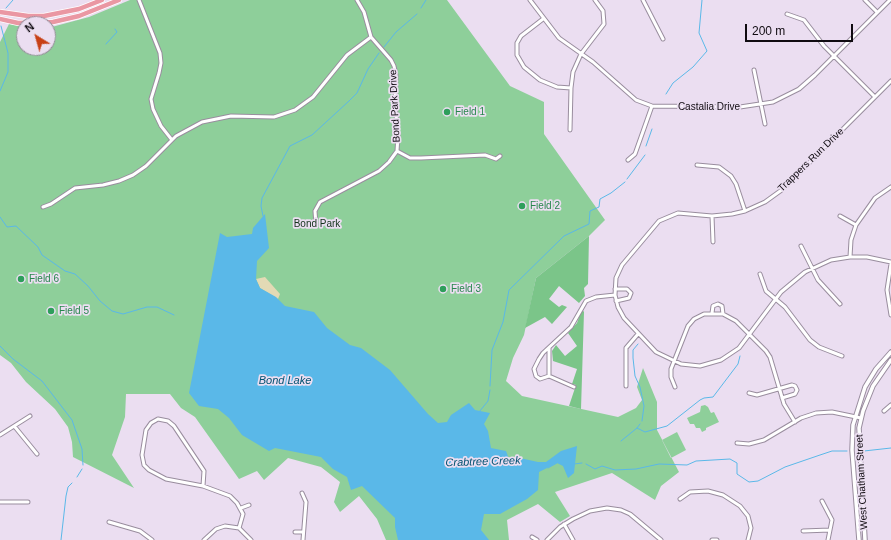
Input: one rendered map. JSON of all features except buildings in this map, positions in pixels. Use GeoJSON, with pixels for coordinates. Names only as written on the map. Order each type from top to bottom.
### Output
{"type":"FeatureCollection","features":[{"type":"Feature","properties":{"kind":"main road"},"geometry":{"type":"LineString","coordinates":[[0,12],[28,16],[44,16],[73,10],[102,0]]}},
{"type":"Feature","properties":{"kind":"main road"},"geometry":{"type":"LineString","coordinates":[[0,19],[18,22],[53,22],[79,16],[119,0]]}},
{"type":"Feature","properties":{"kind":"street"},"geometry":{"type":"LineString","coordinates":[[139,0],[160,53],[159,73],[151,99],[153,109],[161,126],[172,140]]}},
{"type":"Feature","properties":{"kind":"street","name":"Bond Park Drive"},"geometry":{"type":"LineString","coordinates":[[316,225],[315,210],[320,202],[378,171],[389,162],[397,151],[398,136],[395,103],[396,76],[394,66],[391,60],[371,37],[364,12],[357,0]]}},
{"type":"Feature","properties":{"kind":"street","name":"Castalia Drive"},"geometry":{"type":"LineString","coordinates":[[530,0],[543,19],[562,41],[593,62],[630,96],[652,106],[740,107],[761,105],[779,100],[799,89],[890,0]]}},
{"type":"Feature","properties":{"kind":"street"},"geometry":{"type":"LineString","coordinates":[[570,130],[573,72],[581,54],[604,24],[603,11],[595,0]]}},
{"type":"Feature","properties":{"kind":"street"},"geometry":{"type":"LineString","coordinates":[[643,0],[663,39]]}},
{"type":"Feature","properties":{"kind":"street"},"geometry":{"type":"LineString","coordinates":[[865,0],[877,12]]}},
{"type":"Feature","properties":{"kind":"street"},"geometry":{"type":"LineString","coordinates":[[787,14],[804,20],[833,56],[875,97]]}},
{"type":"Feature","properties":{"kind":"street"},"geometry":{"type":"LineString","coordinates":[[543,19],[519,39],[516,51],[518,59],[524,67],[544,82],[557,87],[571,88]]}},
{"type":"Feature","properties":{"kind":"street"},"geometry":{"type":"LineString","coordinates":[[43,206],[51,204],[75,188],[109,184],[133,176],[146,166],[172,140],[194,125],[213,119],[231,116],[274,117],[295,110],[313,97],[347,55],[371,37]]}},
{"type":"Feature","properties":{"kind":"street"},"geometry":{"type":"LineString","coordinates":[[754,70],[765,124]]}},
{"type":"Feature","properties":{"kind":"street","name":"Trappers Run Drive"},"geometry":{"type":"LineString","coordinates":[[891,81],[783,189],[765,202],[745,211],[712,216],[678,213],[659,221],[622,265],[616,278],[614,295],[624,318],[656,352],[674,362],[693,366],[715,363],[735,352],[793,280],[812,268],[831,260],[850,257],[867,257],[891,263]]}},
{"type":"Feature","properties":{"kind":"street"},"geometry":{"type":"LineString","coordinates":[[628,160],[635,154],[652,106]]}},
{"type":"Feature","properties":{"kind":"street"},"geometry":{"type":"LineString","coordinates":[[397,151],[410,158],[485,155],[496,158],[500,156]]}},
{"type":"Feature","properties":{"kind":"street"},"geometry":{"type":"LineString","coordinates":[[697,164],[719,167],[731,176],[736,184],[745,211]]}},
{"type":"Feature","properties":{"kind":"street"},"geometry":{"type":"LineString","coordinates":[[850,257],[851,240],[856,225],[875,198],[891,187]]}},
{"type":"Feature","properties":{"kind":"street"},"geometry":{"type":"LineString","coordinates":[[712,216],[713,242]]}},
{"type":"Feature","properties":{"kind":"street"},"geometry":{"type":"LineString","coordinates":[[840,216],[856,225]]}},
{"type":"Feature","properties":{"kind":"street"},"geometry":{"type":"LineString","coordinates":[[801,246],[822,285],[840,304]]}},
{"type":"Feature","properties":{"kind":"street"},"geometry":{"type":"LineString","coordinates":[[891,263],[887,282],[891,315]]}},
{"type":"Feature","properties":{"kind":"street"},"geometry":{"type":"LineString","coordinates":[[760,274],[764,289],[788,310],[808,337],[816,345],[842,356]]}},
{"type":"Feature","properties":{"kind":"street"},"geometry":{"type":"LineString","coordinates":[[615,289],[627,289],[631,293],[629,298],[616,301]]}},
{"type":"Feature","properties":{"kind":"street"},"geometry":{"type":"LineString","coordinates":[[574,387],[549,376],[540,379],[536,376],[534,369],[539,359],[571,327],[586,301],[596,297],[614,295]]}},
{"type":"Feature","properties":{"kind":"street"},"geometry":{"type":"LineString","coordinates":[[712,313],[713,306],[718,304],[722,306],[723,314]]}},
{"type":"Feature","properties":{"kind":"street"},"geometry":{"type":"LineString","coordinates":[[675,387],[671,374],[683,335],[690,322],[700,315],[712,313],[723,314],[734,319],[768,353],[785,408],[795,422]]}},
{"type":"Feature","properties":{"kind":"street"},"geometry":{"type":"LineString","coordinates":[[626,386],[626,351],[629,342],[638,334]]}},
{"type":"Feature","properties":{"kind":"street"},"geometry":{"type":"LineString","coordinates":[[549,348],[549,376]]}},
{"type":"Feature","properties":{"kind":"street","name":"West Chatham Street"},"geometry":{"type":"LineString","coordinates":[[859,540],[852,450],[855,417],[865,388],[876,369],[891,352]]}},
{"type":"Feature","properties":{"kind":"street","name":"West Chatham Street"},"geometry":{"type":"LineString","coordinates":[[865,540],[859,442],[861,418],[873,386],[891,360]]}},
{"type":"Feature","properties":{"kind":"street"},"geometry":{"type":"LineString","coordinates":[[749,393],[757,395],[792,385],[796,389],[795,394],[782,398]]}},
{"type":"Feature","properties":{"kind":"street"},"geometry":{"type":"LineString","coordinates":[[884,411],[891,405]]}},
{"type":"Feature","properties":{"kind":"street"},"geometry":{"type":"LineString","coordinates":[[737,442],[749,444],[764,440],[811,414],[832,412],[861,418]]}},
{"type":"Feature","properties":{"kind":"street"},"geometry":{"type":"LineString","coordinates":[[0,435],[15,427],[30,416]]}},
{"type":"Feature","properties":{"kind":"street"},"geometry":{"type":"LineString","coordinates":[[204,486],[204,471],[174,426],[168,421],[162,419],[151,423],[146,430],[142,455],[146,467],[166,479],[204,486],[230,496],[241,508],[243,518],[239,528]]}},
{"type":"Feature","properties":{"kind":"street"},"geometry":{"type":"LineString","coordinates":[[15,427],[38,454]]}},
{"type":"Feature","properties":{"kind":"street"},"geometry":{"type":"LineString","coordinates":[[680,499],[690,492],[712,491],[723,495],[740,506],[748,516],[751,528],[748,540]]}},
{"type":"Feature","properties":{"kind":"street"},"geometry":{"type":"LineString","coordinates":[[302,493],[306,502],[303,540]]}},
{"type":"Feature","properties":{"kind":"street"},"geometry":{"type":"LineString","coordinates":[[822,501],[830,516],[828,540]]}},
{"type":"Feature","properties":{"kind":"street"},"geometry":{"type":"LineString","coordinates":[[0,502],[28,502]]}},
{"type":"Feature","properties":{"kind":"street"},"geometry":{"type":"LineString","coordinates":[[241,508],[249,504]]}},
{"type":"Feature","properties":{"kind":"street"},"geometry":{"type":"LineString","coordinates":[[547,540],[564,524],[590,511],[612,508],[630,514],[661,540]]}},
{"type":"Feature","properties":{"kind":"street"},"geometry":{"type":"LineString","coordinates":[[109,522],[140,531],[152,540]]}},
{"type":"Feature","properties":{"kind":"street"},"geometry":{"type":"LineString","coordinates":[[564,524],[573,540]]}},
{"type":"Feature","properties":{"kind":"street"},"geometry":{"type":"LineString","coordinates":[[204,540],[210,533],[221,527],[239,528],[251,540]]}},
{"type":"Feature","properties":{"kind":"street"},"geometry":{"type":"LineString","coordinates":[[803,532],[830,530]]}},
{"type":"Feature","properties":{"kind":"street"},"geometry":{"type":"LineString","coordinates":[[295,532],[303,532]]}},
{"type":"Feature","properties":{"kind":"street"},"geometry":{"type":"LineString","coordinates":[[532,537],[537,540]]}},
{"type":"Feature","properties":{"kind":"street"},"geometry":{"type":"LineString","coordinates":[[712,540],[717,540]]}},
{"type":"Feature","properties":{"kind":"green space","name":"Bond Park"},"geometry":{"type":"Polygon","coordinates":[[[130,0],[447,0],[510,86],[544,102],[544,134],[605,220],[589,236],[536,278],[524,335],[513,358],[506,381],[522,396],[618,417],[636,408],[642,400],[637,387],[643,368],[657,402],[657,430],[679,472],[661,486],[655,500],[612,473],[555,492],[570,516],[560,522],[538,504],[507,520],[509,540],[386,540],[377,519],[359,496],[340,512],[334,502],[340,482],[321,467],[288,458],[264,480],[257,471],[239,479],[195,417],[181,408],[170,394],[126,394],[125,417],[112,455],[134,488],[73,457],[72,442],[68,427],[55,409],[26,382],[11,363],[0,355],[0,42],[9,24],[16,24],[16,56],[56,56],[56,26],[89,17],[130,0]]]}},
{"type":"Feature","properties":{"kind":"green space"},"geometry":{"type":"Polygon","coordinates":[[[589,236],[588,284],[584,288],[585,296],[579,303],[559,286],[549,299],[559,307],[562,305],[567,307],[552,324],[545,317],[525,328],[536,278],[589,236]]]}},
{"type":"Feature","properties":{"kind":"green space"},"geometry":{"type":"Polygon","coordinates":[[[582,309],[584,312],[581,409],[569,406],[576,385],[572,384],[577,369],[553,361],[552,351],[556,345],[565,356],[577,346],[568,333],[577,323],[582,309]]]}},
{"type":"Feature","properties":{"kind":"green space"},"geometry":{"type":"Polygon","coordinates":[[[705,405],[711,413],[714,412],[719,422],[706,428],[706,430],[702,432],[700,428],[696,428],[694,424],[690,424],[687,418],[700,412],[701,406],[705,405]]]}},
{"type":"Feature","properties":{"kind":"green space"},"geometry":{"type":"Polygon","coordinates":[[[677,432],[686,450],[671,458],[662,440],[677,432]]]}},
{"type":"Feature","properties":{"kind":"sand"},"geometry":{"type":"Polygon","coordinates":[[[265,277],[280,294],[278,299],[260,288],[256,279],[265,277]]]}},
{"type":"Feature","properties":{"kind":"water","name":"Bond Lake"},"geometry":{"type":"Polygon","coordinates":[[[265,214],[269,248],[257,261],[256,279],[260,288],[276,297],[285,306],[314,312],[327,328],[350,345],[361,348],[390,370],[428,414],[438,423],[447,422],[451,415],[469,403],[475,410],[490,413],[484,424],[488,431],[491,448],[506,451],[509,459],[519,463],[520,458],[538,462],[546,462],[561,451],[577,446],[574,473],[568,478],[563,466],[557,463],[539,472],[538,490],[527,499],[500,514],[484,514],[481,530],[489,540],[398,540],[395,527],[395,518],[362,486],[351,490],[347,477],[333,469],[321,457],[275,448],[269,451],[242,435],[229,418],[218,409],[199,406],[189,393],[220,233],[227,237],[252,234],[253,228],[265,214]]]}},
{"type":"Feature","properties":{"kind":"waterway"},"geometry":{"type":"LineString","coordinates":[[6,8],[13,0]]}},
{"type":"Feature","properties":{"kind":"waterway"},"geometry":{"type":"LineString","coordinates":[[421,8],[426,0]]}},
{"type":"Feature","properties":{"kind":"waterway"},"geometry":{"type":"LineString","coordinates":[[666,94],[673,83],[693,67],[707,51],[699,33],[702,0]]}},
{"type":"Feature","properties":{"kind":"waterway"},"geometry":{"type":"LineString","coordinates":[[384,47],[396,32],[417,14]]}},
{"type":"Feature","properties":{"kind":"waterway"},"geometry":{"type":"LineString","coordinates":[[0,91],[8,72],[8,53],[1,26]]}},
{"type":"Feature","properties":{"kind":"waterway"},"geometry":{"type":"LineString","coordinates":[[106,44],[117,32],[115,29]]}},
{"type":"Feature","properties":{"kind":"waterway"},"geometry":{"type":"LineString","coordinates":[[263,216],[261,206],[262,198],[290,146],[312,135],[357,93],[368,69],[379,53]]}},
{"type":"Feature","properties":{"kind":"waterway"},"geometry":{"type":"LineString","coordinates":[[646,146],[652,129]]}},
{"type":"Feature","properties":{"kind":"waterway"},"geometry":{"type":"LineString","coordinates":[[627,179],[645,155]]}},
{"type":"Feature","properties":{"kind":"waterway"},"geometry":{"type":"LineString","coordinates":[[490,386],[492,350],[503,322],[509,290],[564,236],[589,224],[590,211],[599,207],[600,199],[611,193],[625,182]]}},
{"type":"Feature","properties":{"kind":"waterway"},"geometry":{"type":"LineString","coordinates":[[0,217],[7,227],[16,226],[38,247],[42,255],[65,271],[75,274],[88,286],[100,301],[112,311],[123,314],[147,307],[157,307],[174,315]]}},
{"type":"Feature","properties":{"kind":"waterway"},"geometry":{"type":"LineString","coordinates":[[638,344],[633,350],[633,358],[635,376],[640,387],[644,406],[642,421]]}},
{"type":"Feature","properties":{"kind":"waterway"},"geometry":{"type":"LineString","coordinates":[[0,346],[13,359],[42,381],[72,420],[82,449],[83,465]]}},
{"type":"Feature","properties":{"kind":"waterway"},"geometry":{"type":"LineString","coordinates":[[621,441],[637,428],[645,432],[667,426],[700,400],[713,397],[738,364],[740,356]]}},
{"type":"Feature","properties":{"kind":"waterway"},"geometry":{"type":"LineString","coordinates":[[479,412],[488,401],[490,390]]}},
{"type":"Feature","properties":{"kind":"waterway"},"geometry":{"type":"LineString","coordinates":[[637,428],[640,424]]}},
{"type":"Feature","properties":{"kind":"waterway"},"geometry":{"type":"LineString","coordinates":[[864,451],[891,448]]}},
{"type":"Feature","properties":{"kind":"waterway"},"geometry":{"type":"LineString","coordinates":[[586,464],[595,469],[602,466],[615,470],[636,469],[659,464],[687,465],[696,461],[730,459],[737,463],[737,474],[749,482],[758,481],[785,467],[832,451],[847,451]]}},
{"type":"Feature","properties":{"kind":"waterway"},"geometry":{"type":"LineString","coordinates":[[548,468],[557,463]]}},
{"type":"Feature","properties":{"kind":"waterway"},"geometry":{"type":"LineString","coordinates":[[574,464],[582,463]]}},
{"type":"Feature","properties":{"kind":"waterway"},"geometry":{"type":"LineString","coordinates":[[77,477],[82,469]]}},
{"type":"Feature","properties":{"kind":"waterway"},"geometry":{"type":"LineString","coordinates":[[61,540],[66,496],[68,487],[72,483]]}},
{"type":"Feature","properties":{"kind":"place","name":"Field 1"},"geometry":{"type":"Point","coordinates":[447,112]}},
{"type":"Feature","properties":{"kind":"place","name":"Field 2"},"geometry":{"type":"Point","coordinates":[522,206]}},
{"type":"Feature","properties":{"kind":"place","name":"Field 6"},"geometry":{"type":"Point","coordinates":[21,279]}},
{"type":"Feature","properties":{"kind":"place","name":"Field 3"},"geometry":{"type":"Point","coordinates":[443,289]}},
{"type":"Feature","properties":{"kind":"place","name":"Field 5"},"geometry":{"type":"Point","coordinates":[51,311]}},
{"type":"Feature","properties":{"kind":"water label","name":"Crabtree Creek"},"geometry":{"type":"Point","coordinates":[483,462]}}]}
